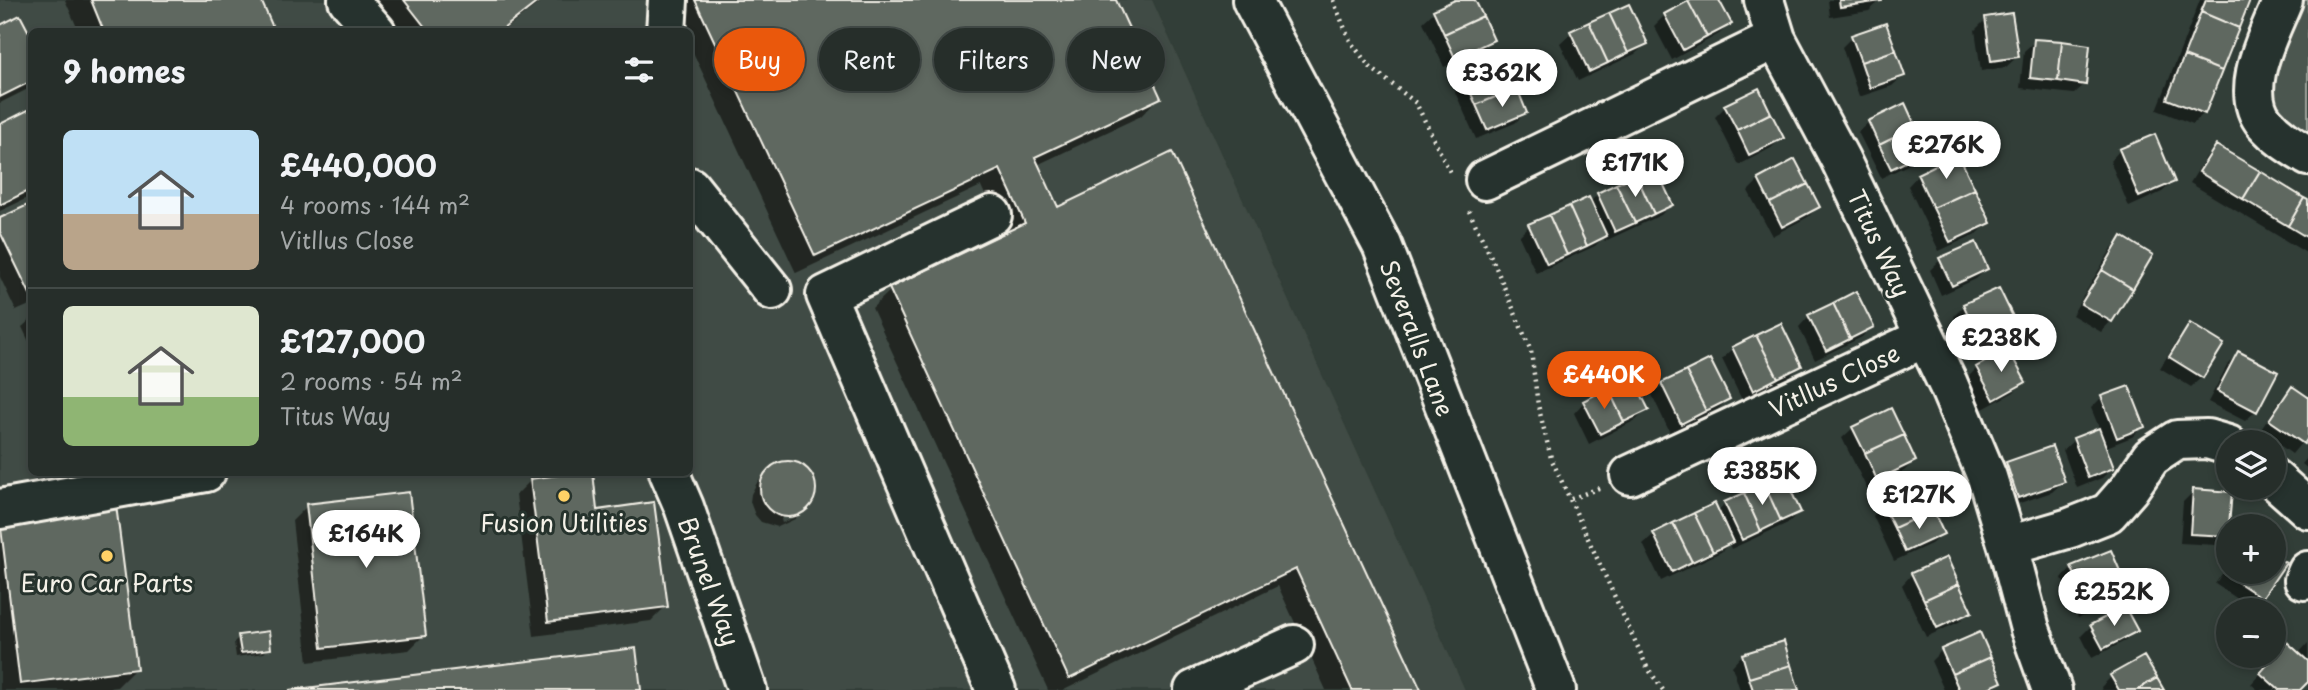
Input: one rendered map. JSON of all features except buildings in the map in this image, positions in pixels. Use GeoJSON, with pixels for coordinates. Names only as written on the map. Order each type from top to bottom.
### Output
{"type":"FeatureCollection","features":[{"type":"Feature","properties":{"kind":"street"},"geometry":{"type":"LineString","coordinates":[[348,0],[372,28]]}},
{"type":"Feature","properties":{"kind":"street"},"geometry":{"type":"LineString","coordinates":[[666,28],[668,0]]}},
{"type":"Feature","properties":{"kind":"street","name":"Severalls Lane"},"geometry":{"type":"LineString","coordinates":[[1252,0],[1382,245],[1556,690]]}},
{"type":"Feature","properties":{"kind":"street","name":"Titus Way"},"geometry":{"type":"LineString","coordinates":[[1764,0],[1776,40],[1840,159],[1948,384],[1987,477],[2029,629],[2052,690]]}},
{"type":"Feature","properties":{"kind":"street"},"geometry":{"type":"LineString","coordinates":[[2283,0],[2257,64],[2254,99],[2263,121],[2282,141],[2308,156]]}},
{"type":"Feature","properties":{"kind":"street"},"geometry":{"type":"LineString","coordinates":[[1467,187],[1776,40]]}},
{"type":"Feature","properties":{"kind":"street"},"geometry":{"type":"LineString","coordinates":[[693,191],[772,290]]}},
{"type":"Feature","properties":{"kind":"street"},"geometry":{"type":"LineString","coordinates":[[992,215],[826,295],[996,690]]}},
{"type":"Feature","properties":{"kind":"street","name":"Vitllus Close"},"geometry":{"type":"LineString","coordinates":[[1630,475],[1924,338]]}},
{"type":"Feature","properties":{"kind":"street"},"geometry":{"type":"LineString","coordinates":[[2008,546],[2070,528],[2108,513],[2151,457],[2177,440],[2207,439],[2216,442]]}},
{"type":"Feature","properties":{"kind":"street"},"geometry":{"type":"LineString","coordinates":[[0,509],[184,476]]}},
{"type":"Feature","properties":{"kind":"street","name":"Brunel Way"},"geometry":{"type":"LineString","coordinates":[[670,476],[684,507],[747,690]]}},
{"type":"Feature","properties":{"kind":"street"},"geometry":{"type":"LineString","coordinates":[[2286,490],[2308,509]]}},
{"type":"Feature","properties":{"kind":"street"},"geometry":{"type":"LineString","coordinates":[[1194,690],[1294,645]]}},
{"type":"Feature","properties":{"kind":"path"},"geometry":{"type":"LineString","coordinates":[[1333,0],[1350,41],[1370,68],[1416,103],[1467,187],[1494,264],[1531,351],[1538,405],[1551,458],[1647,667],[1662,690]]}},
{"type":"Feature","properties":{"kind":"shaded area"},"geometry":{"type":"Polygon","coordinates":[[[0,0],[1152,0],[1165,28],[1067,28],[1067,91],[1165,91],[1165,29],[1465,690],[0,690],[0,0]]]}},
{"type":"Feature","properties":{"kind":"shaded area"},"geometry":{"type":"Polygon","coordinates":[[[2295,0],[2308,0],[2308,138],[2266,106],[2295,0]]]}},
{"type":"Feature","properties":{"kind":"place","name":"Fusion Utilities"},"geometry":{"type":"Point","coordinates":[564,496]}},
{"type":"Feature","properties":{"kind":"place","name":"Euro Car Parts"},"geometry":{"type":"Point","coordinates":[107,556]}}]}
